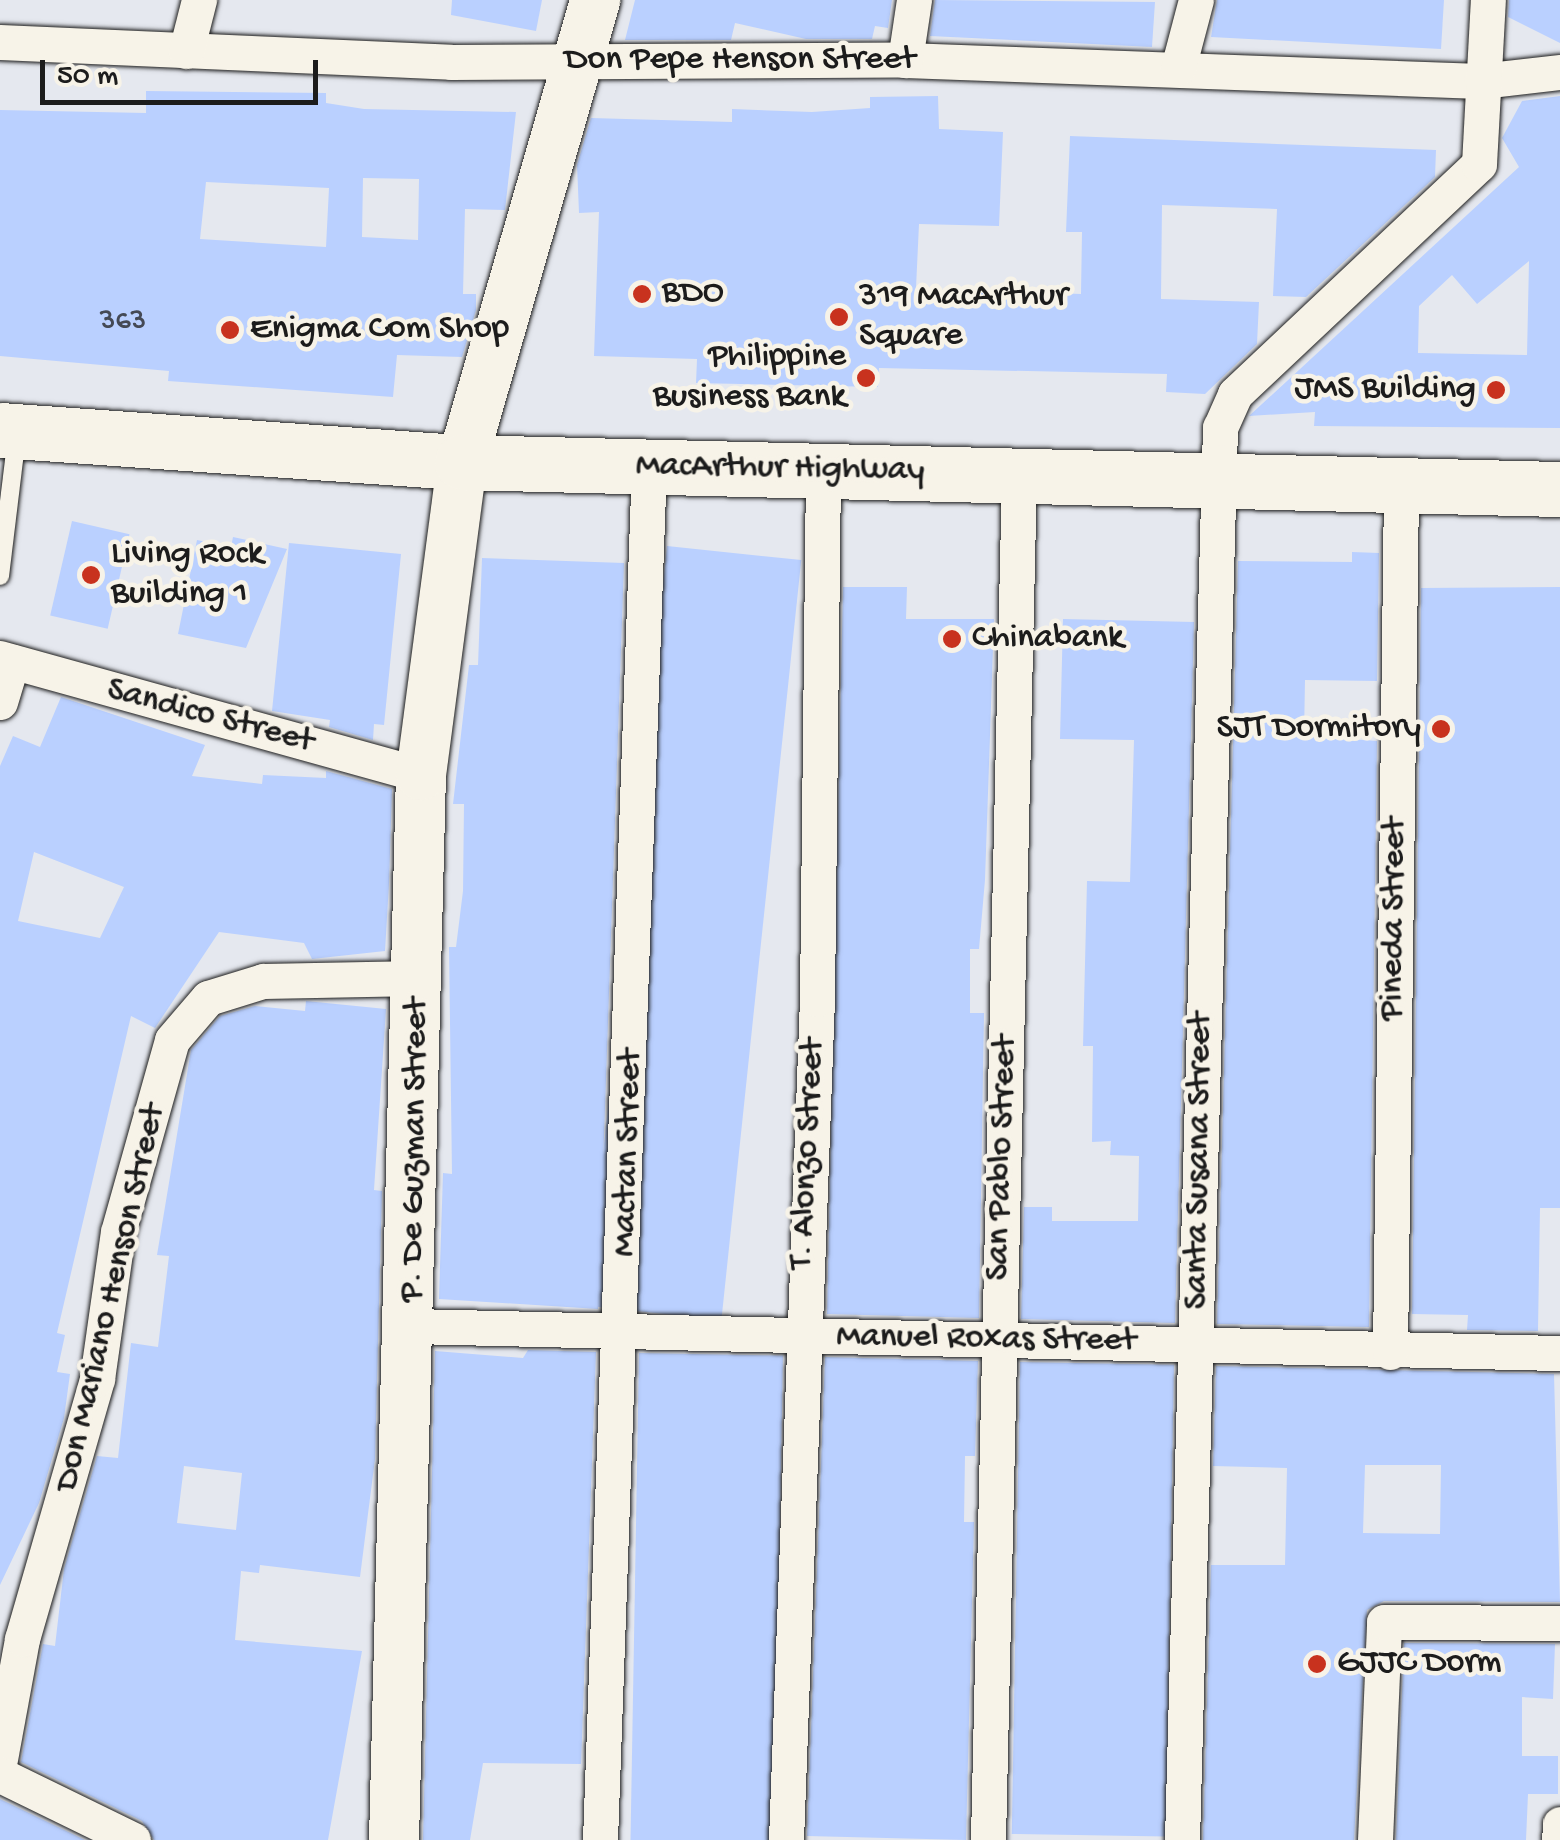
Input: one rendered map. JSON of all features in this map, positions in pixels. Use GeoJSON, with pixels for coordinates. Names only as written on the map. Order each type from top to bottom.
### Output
{"type":"FeatureCollection","features":[{"type":"Feature","properties":{"kind":"highway","name":"MacArthur Highway"},"geometry":{"type":"LineString","coordinates":[[9,430],[462,462],[1560,489]]}},
{"type":"Feature","properties":{"kind":"street"},"geometry":{"type":"LineString","coordinates":[[186,51],[200,0]]}},
{"type":"Feature","properties":{"kind":"street","name":"P. De Guzman Street"},"geometry":{"type":"LineString","coordinates":[[394,1840],[412,1326],[421,776],[462,462],[595,0]]}},
{"type":"Feature","properties":{"kind":"street"},"geometry":{"type":"LineString","coordinates":[[905,60],[914,0]]}},
{"type":"Feature","properties":{"kind":"street"},"geometry":{"type":"LineString","coordinates":[[1178,68],[1196,0]]}},
{"type":"Feature","properties":{"kind":"street","name":"Santa Susana Street"},"geometry":{"type":"LineString","coordinates":[[1182,1840],[1220,428],[1235,394],[1479,164],[1488,0]]}},
{"type":"Feature","properties":{"kind":"street","name":"Don Pepe Henson Street"},"geometry":{"type":"LineString","coordinates":[[0,42],[578,62],[905,60],[1481,81],[1560,72]]}},
{"type":"Feature","properties":{"kind":"street","name":"Mactan Street"},"geometry":{"type":"LineString","coordinates":[[600,1840],[624,1331],[648,466]]}},
{"type":"Feature","properties":{"kind":"street","name":"T. Alonzo Street"},"geometry":{"type":"LineString","coordinates":[[786,1840],[800,1337],[818,999],[824,469]]}},
{"type":"Feature","properties":{"kind":"street","name":"San Pablo Street"},"geometry":{"type":"LineString","coordinates":[[988,1840],[1019,476]]}},
{"type":"Feature","properties":{"kind":"street","name":"Pineda Street"},"geometry":{"type":"LineString","coordinates":[[1390,1352],[1400,486]]}},
{"type":"Feature","properties":{"kind":"street"},"geometry":{"type":"LineString","coordinates":[[0,702],[6,660]]}},
{"type":"Feature","properties":{"kind":"street","name":"Sandico Street"},"geometry":{"type":"LineString","coordinates":[[6,660],[421,776]]}},
{"type":"Feature","properties":{"kind":"street","name":"Don Mariano Henson Street"},"geometry":{"type":"LineString","coordinates":[[0,1760],[22,1639],[97,1378],[118,1232],[172,1040],[208,998],[262,981],[419,978]]}},
{"type":"Feature","properties":{"kind":"street","name":"Manuel Roxas Street"},"geometry":{"type":"LineString","coordinates":[[412,1326],[998,1344],[1560,1352]]}},
{"type":"Feature","properties":{"kind":"street"},"geometry":{"type":"LineString","coordinates":[[1374,1840],[1384,1622],[1560,1623]]}},
{"type":"Feature","properties":{"kind":"street"},"geometry":{"type":"LineString","coordinates":[[0,1774],[133,1840]]}},
{"type":"Feature","properties":{"kind":"street"},"geometry":{"type":"LineString","coordinates":[[1559,1840],[1560,1824]]}},
{"type":"Feature","properties":{"kind":"lane"},"geometry":{"type":"LineString","coordinates":[[0,576],[9,430]]}},
{"type":"Feature","properties":{"kind":"building"},"geometry":{"type":"Polygon","coordinates":[[[452,0],[542,0],[536,31],[451,15],[452,0]]]}},
{"type":"Feature","properties":{"kind":"building"},"geometry":{"type":"Polygon","coordinates":[[[635,0],[892,0],[888,28],[875,26],[872,39],[806,39],[735,23],[731,40],[625,40],[635,0]]]}},
{"type":"Feature","properties":{"kind":"building"},"geometry":{"type":"Polygon","coordinates":[[[935,0],[1155,2],[1152,47],[930,36],[935,0]]]}},
{"type":"Feature","properties":{"kind":"building"},"geometry":{"type":"Polygon","coordinates":[[[1217,0],[1444,0],[1441,49],[1211,37],[1217,0]]]}},
{"type":"Feature","properties":{"kind":"building"},"geometry":{"type":"Polygon","coordinates":[[[1509,0],[1560,0],[1560,43],[1508,17],[1509,0]]]}},
{"type":"Feature","properties":{"kind":"building"},"geometry":{"type":"Polygon","coordinates":[[[146,91],[326,93],[326,103],[364,109],[516,112],[505,210],[465,209],[463,294],[476,294],[476,310],[462,357],[397,355],[393,397],[168,381],[169,371],[0,356],[0,110],[146,113],[146,91]],[[363,178],[362,237],[418,240],[419,179],[363,178]],[[206,182],[200,239],[326,247],[329,188],[206,182]]]}},
{"type":"Feature","properties":{"kind":"building"},"geometry":{"type":"Polygon","coordinates":[[[938,96],[939,129],[1003,132],[999,226],[919,224],[916,288],[1081,294],[1082,232],[1066,232],[1070,136],[1436,150],[1435,177],[1306,297],[1273,296],[1277,209],[1162,205],[1161,299],[1259,302],[1257,344],[1205,394],[1166,392],[1167,374],[879,368],[878,387],[696,383],[697,359],[594,356],[599,212],[579,213],[577,165],[591,118],[732,122],[732,109],[812,112],[870,108],[870,97],[938,96]]]}},
{"type":"Feature","properties":{"kind":"building"},"geometry":{"type":"Polygon","coordinates":[[[1560,96],[1560,428],[1314,426],[1315,412],[1249,416],[1519,167],[1502,138],[1522,101],[1560,96]],[[1529,261],[1477,304],[1452,275],[1419,306],[1418,353],[1527,355],[1529,261]]]}},
{"type":"Feature","properties":{"kind":"building","name":"Living Rock Building 1"},"geometry":{"type":"Polygon","coordinates":[[[72,521],[129,534],[108,629],[50,616],[72,521]]]}},
{"type":"Feature","properties":{"kind":"building"},"geometry":{"type":"Polygon","coordinates":[[[233,537],[287,549],[246,648],[178,634],[197,540],[231,547],[233,537]]]}},
{"type":"Feature","properties":{"kind":"building"},"geometry":{"type":"Polygon","coordinates":[[[289,543],[401,554],[384,725],[374,724],[373,740],[329,727],[330,720],[272,711],[289,543]]]}},
{"type":"Feature","properties":{"kind":"building"},"geometry":{"type":"Polygon","coordinates":[[[667,546],[801,560],[721,1320],[587,1306],[667,546]]]}},
{"type":"Feature","properties":{"kind":"building"},"geometry":{"type":"Polygon","coordinates":[[[1352,552],[1379,553],[1377,681],[1305,680],[1304,736],[1377,741],[1369,1327],[1217,1324],[1238,561],[1352,562],[1352,552]]]}},
{"type":"Feature","properties":{"kind":"building"},"geometry":{"type":"Polygon","coordinates":[[[482,558],[624,563],[598,1309],[439,1299],[443,1173],[452,1174],[449,947],[456,947],[463,891],[464,804],[453,804],[469,665],[478,665],[482,558]]]}},
{"type":"Feature","properties":{"kind":"building"},"geometry":{"type":"Polygon","coordinates":[[[843,587],[907,587],[906,619],[994,619],[985,880],[979,949],[970,949],[970,1013],[984,1013],[979,1318],[827,1314],[843,587]]]}},
{"type":"Feature","properties":{"kind":"building"},"geometry":{"type":"Polygon","coordinates":[[[1560,587],[1560,1208],[1540,1208],[1538,1331],[1467,1330],[1468,1315],[1412,1314],[1421,588],[1560,587]]]}},
{"type":"Feature","properties":{"kind":"building"},"geometry":{"type":"Polygon","coordinates":[[[1063,619],[1194,622],[1175,1323],[1021,1319],[1024,1207],[1052,1207],[1052,1221],[1138,1221],[1139,1156],[1110,1155],[1111,1141],[1092,1142],[1093,1046],[1083,1046],[1087,881],[1130,882],[1134,740],[1060,739],[1063,619]]]}},
{"type":"Feature","properties":{"kind":"building"},"geometry":{"type":"Polygon","coordinates":[[[61,697],[205,745],[192,776],[262,784],[263,775],[326,778],[326,771],[392,789],[389,884],[385,951],[312,959],[304,943],[219,932],[155,1028],[131,1016],[57,1333],[65,1335],[57,1372],[70,1374],[64,1418],[39,1503],[0,1585],[0,766],[13,736],[40,747],[61,697]],[[34,852],[18,921],[100,938],[124,887],[34,852]]]}},
{"type":"Feature","properties":{"kind":"building"},"geometry":{"type":"Polygon","coordinates":[[[306,1001],[386,1009],[374,1190],[382,1191],[375,1459],[360,1577],[260,1565],[259,1573],[241,1571],[235,1640],[362,1651],[328,1840],[154,1840],[142,1821],[21,1762],[43,1644],[55,1646],[64,1569],[97,1456],[118,1458],[131,1343],[158,1347],[169,1256],[157,1255],[191,1050],[220,1016],[255,1006],[305,1011],[306,1001]],[[184,1466],[177,1523],[236,1530],[242,1473],[184,1466]]]}},
{"type":"Feature","properties":{"kind":"building"},"geometry":{"type":"Polygon","coordinates":[[[528,1350],[596,1352],[581,1764],[483,1763],[470,1840],[423,1840],[435,1351],[523,1358],[528,1350]]]}},
{"type":"Feature","properties":{"kind":"building"},"geometry":{"type":"Polygon","coordinates":[[[639,1353],[783,1356],[775,1840],[631,1840],[639,1353]]]}},
{"type":"Feature","properties":{"kind":"building"},"geometry":{"type":"Polygon","coordinates":[[[825,1357],[978,1361],[975,1456],[965,1456],[964,1522],[974,1522],[966,1840],[807,1836],[825,1357]]]}},
{"type":"Feature","properties":{"kind":"building"},"geometry":{"type":"Polygon","coordinates":[[[1020,1362],[1174,1365],[1166,1837],[1012,1834],[1020,1362]]]}},
{"type":"Feature","properties":{"kind":"building"},"geometry":{"type":"Polygon","coordinates":[[[1216,1366],[1554,1374],[1560,1602],[1384,1601],[1367,1610],[1354,1840],[1203,1840],[1211,1565],[1285,1565],[1287,1468],[1213,1466],[1216,1366]],[[1365,1465],[1363,1533],[1440,1534],[1441,1465],[1365,1465]]]}},
{"type":"Feature","properties":{"kind":"building"},"geometry":{"type":"Polygon","coordinates":[[[1404,1643],[1555,1644],[1553,1699],[1522,1697],[1522,1756],[1558,1756],[1558,1794],[1528,1794],[1526,1840],[1396,1840],[1404,1643]]]}},
{"type":"Feature","properties":{"kind":"building"},"geometry":{"type":"Polygon","coordinates":[[[0,1799],[85,1840],[0,1840],[0,1799]]]}},
{"type":"Feature","properties":{"kind":"place","name":"BDO"},"geometry":{"type":"Point","coordinates":[642,294]}},
{"type":"Feature","properties":{"kind":"place","name":"319 MacArthur Square"},"geometry":{"type":"Point","coordinates":[839,317]}},
{"type":"Feature","properties":{"kind":"place","name":"Enigma Com Shop"},"geometry":{"type":"Point","coordinates":[230,330]}},
{"type":"Feature","properties":{"kind":"place","name":"Philippine Business Bank"},"geometry":{"type":"Point","coordinates":[866,378]}},
{"type":"Feature","properties":{"kind":"place","name":"JMS Building"},"geometry":{"type":"Point","coordinates":[1496,390]}},
{"type":"Feature","properties":{"kind":"place","name":"Living Rock Building 1"},"geometry":{"type":"Point","coordinates":[91,575]}},
{"type":"Feature","properties":{"kind":"place","name":"Chinabank"},"geometry":{"type":"Point","coordinates":[952,639]}},
{"type":"Feature","properties":{"kind":"place","name":"SJT Dormitory"},"geometry":{"type":"Point","coordinates":[1441,729]}},
{"type":"Feature","properties":{"kind":"place","name":"GJJC Dorm"},"geometry":{"type":"Point","coordinates":[1317,1664]}}]}
